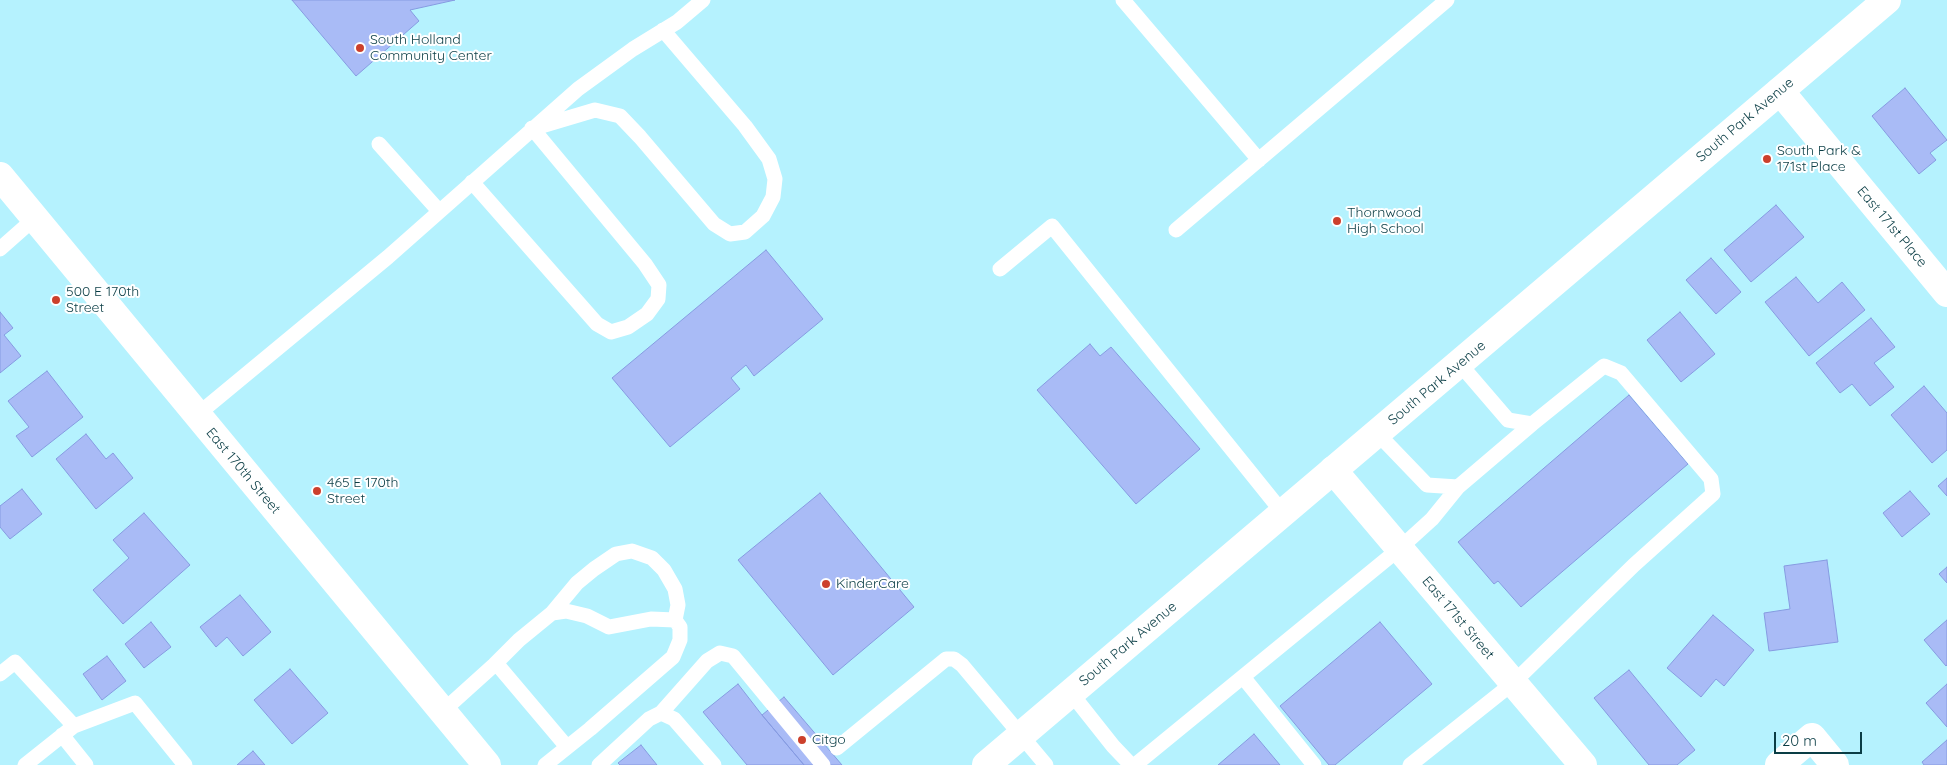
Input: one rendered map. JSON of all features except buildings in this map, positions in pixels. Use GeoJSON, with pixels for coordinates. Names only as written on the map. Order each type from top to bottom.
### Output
{"type":"FeatureCollection","features":[{"type":"Feature","properties":{"kind":"street","name":"South Park Avenue"},"geometry":{"type":"LineString","coordinates":[[986,765],[1888,0]]}},
{"type":"Feature","properties":{"kind":"street","name":"East 171st Place"},"geometry":{"type":"LineString","coordinates":[[1780,91],[1947,293]]}},
{"type":"Feature","properties":{"kind":"street","name":"East 170th Street"},"geometry":{"type":"LineString","coordinates":[[0,176],[487,765]]}},
{"type":"Feature","properties":{"kind":"street","name":"East 171st Street"},"geometry":{"type":"LineString","coordinates":[[1333,470],[1583,765]]}},
{"type":"Feature","properties":{"kind":"street"},"geometry":{"type":"LineString","coordinates":[[1779,765],[1812,737],[1836,765]]}},
{"type":"Feature","properties":{"kind":"lane"},"geometry":{"type":"LineString","coordinates":[[197,415],[388,257],[578,89],[633,49],[677,22],[703,0]]}},
{"type":"Feature","properties":{"kind":"lane"},"geometry":{"type":"LineString","coordinates":[[1123,0],[1259,160]]}},
{"type":"Feature","properties":{"kind":"lane"},"geometry":{"type":"LineString","coordinates":[[1176,230],[1447,0]]}},
{"type":"Feature","properties":{"kind":"lane"},"geometry":{"type":"LineString","coordinates":[[532,128],[595,110],[620,116],[714,224],[730,234],[745,232],[763,216],[773,197],[775,179],[769,159],[745,126],[663,30]]}},
{"type":"Feature","properties":{"kind":"lane"},"geometry":{"type":"LineString","coordinates":[[472,182],[597,324],[611,332],[628,328],[647,314],[658,299],[659,285],[645,264],[532,128]]}},
{"type":"Feature","properties":{"kind":"lane"},"geometry":{"type":"LineString","coordinates":[[380,144],[439,211]]}},
{"type":"Feature","properties":{"kind":"lane"},"geometry":{"type":"LineString","coordinates":[[0,248],[35,218]]}},
{"type":"Feature","properties":{"kind":"lane"},"geometry":{"type":"LineString","coordinates":[[1000,269],[1052,226],[1283,513]]}},
{"type":"Feature","properties":{"kind":"lane"},"geometry":{"type":"LineString","coordinates":[[1459,364],[1508,420],[1532,424]]}},
{"type":"Feature","properties":{"kind":"lane"},"geometry":{"type":"LineString","coordinates":[[1135,765],[1399,549],[1432,519],[1458,487],[1532,424],[1604,366],[1620,373],[1711,479],[1713,494],[1634,565],[1513,683],[1410,765]]}},
{"type":"Feature","properties":{"kind":"lane"},"geometry":{"type":"LineString","coordinates":[[1377,433],[1427,485],[1458,487]]}},
{"type":"Feature","properties":{"kind":"lane"},"geometry":{"type":"LineString","coordinates":[[443,711],[519,640],[552,613],[577,583],[594,569],[616,554],[632,551],[652,558],[664,570],[675,590],[678,605],[675,620],[680,627],[680,640],[673,657],[545,765]]}},
{"type":"Feature","properties":{"kind":"lane"},"geometry":{"type":"LineString","coordinates":[[552,613],[566,611],[587,616],[609,626],[651,619],[675,620]]}},
{"type":"Feature","properties":{"kind":"lane"},"geometry":{"type":"LineString","coordinates":[[599,765],[649,719],[661,713],[707,661],[720,653],[733,656],[823,765]]}},
{"type":"Feature","properties":{"kind":"lane"},"geometry":{"type":"LineString","coordinates":[[838,748],[946,659],[954,659],[1046,765]]}},
{"type":"Feature","properties":{"kind":"lane"},"geometry":{"type":"LineString","coordinates":[[0,674],[15,662],[68,731],[86,765]]}},
{"type":"Feature","properties":{"kind":"lane"},"geometry":{"type":"LineString","coordinates":[[496,663],[567,747]]}},
{"type":"Feature","properties":{"kind":"lane"},"geometry":{"type":"LineString","coordinates":[[1242,677],[1314,765]]}},
{"type":"Feature","properties":{"kind":"lane"},"geometry":{"type":"LineString","coordinates":[[1070,693],[1131,765]]}},
{"type":"Feature","properties":{"kind":"lane"},"geometry":{"type":"LineString","coordinates":[[24,765],[68,731],[135,703],[185,765]]}},
{"type":"Feature","properties":{"kind":"lane"},"geometry":{"type":"LineString","coordinates":[[661,713],[674,719],[714,765]]}},
{"type":"Feature","properties":{"kind":"place","name":"South Holland Community Center"},"geometry":{"type":"Point","coordinates":[360,48]}},
{"type":"Feature","properties":{"kind":"place","name":"South Park & 171st Place"},"geometry":{"type":"Point","coordinates":[1767,159]}},
{"type":"Feature","properties":{"kind":"place","name":"Thornwood High School"},"geometry":{"type":"Point","coordinates":[1337,221]}},
{"type":"Feature","properties":{"kind":"place","name":"500 E 170th Street"},"geometry":{"type":"Point","coordinates":[56,300]}},
{"type":"Feature","properties":{"kind":"place","name":"465 E 170th Street"},"geometry":{"type":"Point","coordinates":[317,491]}},
{"type":"Feature","properties":{"kind":"place","name":"KinderCare"},"geometry":{"type":"Point","coordinates":[826,584]}},
{"type":"Feature","properties":{"kind":"place","name":"Citgo"},"geometry":{"type":"Point","coordinates":[802,740]}}]}
